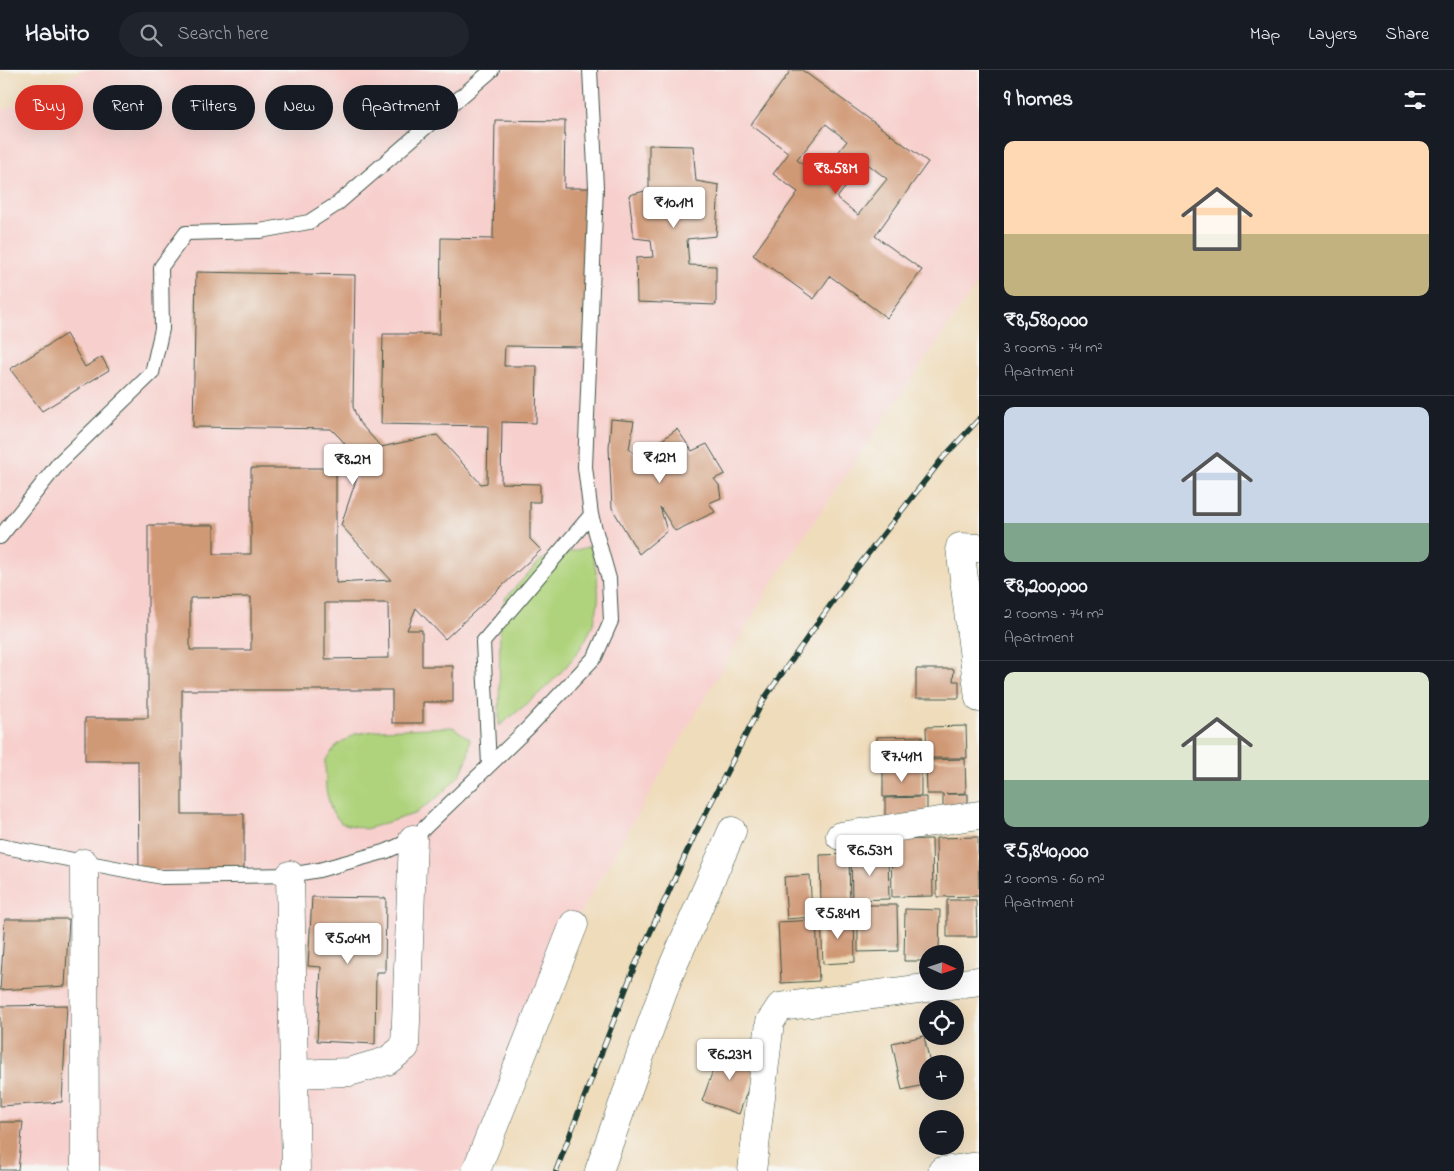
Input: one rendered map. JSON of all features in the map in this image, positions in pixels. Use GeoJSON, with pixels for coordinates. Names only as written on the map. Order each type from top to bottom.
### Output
{"type":"FeatureCollection","features":[{"type":"Feature","properties":{"kind":"street"},"geometry":{"type":"LineString","coordinates":[[979,548],[960,547],[979,698]]}},
{"type":"Feature","properties":{"kind":"street"},"geometry":{"type":"LineString","coordinates":[[840,836],[979,815]]}},
{"type":"Feature","properties":{"kind":"street"},"geometry":{"type":"LineString","coordinates":[[599,1171],[669,975],[732,831]]}},
{"type":"Feature","properties":{"kind":"street"},"geometry":{"type":"LineString","coordinates":[[294,1074],[349,1072],[387,1061],[405,1047],[414,838]]}},
{"type":"Feature","properties":{"kind":"street"},"geometry":{"type":"LineString","coordinates":[[84,863],[85,1171]]}},
{"type":"Feature","properties":{"kind":"street"},"geometry":{"type":"LineString","coordinates":[[290,875],[296,1171]]}},
{"type":"Feature","properties":{"kind":"street"},"geometry":{"type":"LineString","coordinates":[[476,1171],[574,924]]}},
{"type":"Feature","properties":{"kind":"street"},"geometry":{"type":"LineString","coordinates":[[752,1171],[770,1022],[780,1007],[979,981]]}},
{"type":"Feature","properties":{"kind":"street"},"geometry":{"type":"LineString","coordinates":[[942,1171],[979,1166]]}},
{"type":"Feature","properties":{"kind":"lane"},"geometry":{"type":"LineString","coordinates":[[0,537],[60,462],[152,374],[162,329],[161,267],[186,233],[260,231],[309,222],[337,204],[492,70]]}},
{"type":"Feature","properties":{"kind":"lane"},"geometry":{"type":"LineString","coordinates":[[0,846],[162,877],[290,875],[319,870],[387,851],[414,838],[528,728],[594,656],[611,621],[610,579],[591,515],[585,467],[596,187],[590,70]]}},
{"type":"Feature","properties":{"kind":"lane"},"geometry":{"type":"LineString","coordinates":[[489,765],[483,642],[591,515]]}},
{"type":"Feature","properties":{"kind":"shaded area"},"geometry":{"type":"Polygon","coordinates":[[[83,70],[979,70],[979,281],[770,586],[574,924],[468,1171],[0,1171],[0,110],[15,105],[15,130],[83,130],[83,85],[58,85],[83,70]]]}},
{"type":"Feature","properties":{"kind":"green space"},"geometry":{"type":"Polygon","coordinates":[[[591,546],[597,582],[598,603],[594,622],[585,640],[574,657],[545,688],[499,726],[500,614],[506,597],[541,560],[591,546]]]}},
{"type":"Feature","properties":{"kind":"green space"},"geometry":{"type":"Polygon","coordinates":[[[453,727],[470,739],[468,757],[460,775],[438,797],[414,814],[366,829],[341,823],[331,810],[326,790],[325,761],[336,746],[355,734],[379,730],[453,727]]]}},
{"type":"Feature","properties":{"kind":"building"},"geometry":{"type":"Polygon","coordinates":[[[791,70],[802,70],[928,162],[875,236],[922,270],[887,318],[830,276],[814,299],[753,255],[798,192],[773,174],[789,153],[751,125],[791,70]],[[826,124],[797,160],[819,177],[847,141],[826,124]],[[865,162],[837,198],[858,215],[887,179],[865,162]]]}},
{"type":"Feature","properties":{"kind":"building"},"geometry":{"type":"Polygon","coordinates":[[[495,120],[565,121],[564,188],[589,188],[587,347],[505,346],[504,366],[537,366],[536,423],[502,422],[501,483],[540,484],[540,502],[530,502],[530,539],[541,550],[445,639],[416,608],[407,630],[422,630],[422,666],[453,666],[453,702],[423,702],[423,723],[392,723],[392,690],[182,690],[182,814],[244,814],[244,870],[139,870],[138,761],[85,761],[85,718],[148,718],[148,525],[214,525],[214,554],[251,554],[251,468],[336,468],[336,583],[391,580],[341,525],[361,465],[331,429],[193,427],[196,272],[355,275],[353,407],[359,422],[381,447],[437,435],[481,484],[487,483],[488,426],[381,424],[383,334],[440,334],[441,238],[493,239],[495,120]],[[251,597],[190,598],[190,650],[251,650],[251,597]],[[325,603],[325,659],[389,658],[388,603],[325,603]]]}},
{"type":"Feature","properties":{"kind":"building"},"geometry":{"type":"Polygon","coordinates":[[[649,145],[693,146],[696,181],[719,185],[716,236],[687,239],[689,265],[716,266],[716,305],[637,302],[636,258],[653,257],[651,240],[634,238],[629,195],[649,190],[649,145]]]}},
{"type":"Feature","properties":{"kind":"building"},"geometry":{"type":"Polygon","coordinates":[[[66,334],[85,367],[102,357],[109,370],[42,411],[10,369],[66,334]]]}},
{"type":"Feature","properties":{"kind":"building"},"geometry":{"type":"Polygon","coordinates":[[[611,419],[634,421],[629,449],[638,457],[677,429],[692,451],[707,444],[725,474],[714,479],[719,485],[721,498],[709,503],[715,512],[675,531],[660,507],[667,531],[639,554],[612,508],[609,448],[611,419]]]}},
{"type":"Feature","properties":{"kind":"building"},"geometry":{"type":"Polygon","coordinates":[[[916,669],[954,669],[953,681],[959,681],[959,698],[916,698],[916,669]]]}},
{"type":"Feature","properties":{"kind":"building"},"geometry":{"type":"Polygon","coordinates":[[[966,726],[967,758],[927,758],[926,727],[966,726]]]}},
{"type":"Feature","properties":{"kind":"building"},"geometry":{"type":"Polygon","coordinates":[[[922,736],[923,769],[877,769],[877,737],[922,736]]]}},
{"type":"Feature","properties":{"kind":"building"},"geometry":{"type":"Polygon","coordinates":[[[965,759],[966,793],[946,794],[968,794],[968,813],[943,813],[943,794],[927,794],[926,760],[965,759]]]}},
{"type":"Feature","properties":{"kind":"building"},"geometry":{"type":"Polygon","coordinates":[[[883,770],[921,770],[921,796],[883,797],[883,770]]]}},
{"type":"Feature","properties":{"kind":"building"},"geometry":{"type":"Polygon","coordinates":[[[927,797],[927,823],[885,823],[885,798],[927,797]]]}},
{"type":"Feature","properties":{"kind":"building"},"geometry":{"type":"Polygon","coordinates":[[[978,837],[979,896],[937,897],[936,838],[978,837]]]}},
{"type":"Feature","properties":{"kind":"building"},"geometry":{"type":"Polygon","coordinates":[[[932,839],[933,896],[892,897],[891,840],[932,839]]]}},
{"type":"Feature","properties":{"kind":"building"},"geometry":{"type":"Polygon","coordinates":[[[849,854],[850,906],[821,906],[820,855],[849,854]]]}},
{"type":"Feature","properties":{"kind":"building"},"geometry":{"type":"Polygon","coordinates":[[[888,854],[889,899],[852,900],[851,855],[888,854]]]}},
{"type":"Feature","properties":{"kind":"building"},"geometry":{"type":"Polygon","coordinates":[[[810,875],[812,917],[787,919],[784,877],[810,875]]]}},
{"type":"Feature","properties":{"kind":"building"},"geometry":{"type":"Polygon","coordinates":[[[312,897],[386,898],[385,972],[376,972],[375,1044],[317,1041],[321,967],[308,966],[312,897]]]}},
{"type":"Feature","properties":{"kind":"building"},"geometry":{"type":"Polygon","coordinates":[[[947,900],[976,900],[977,937],[947,937],[947,900]]]}},
{"type":"Feature","properties":{"kind":"building"},"geometry":{"type":"Polygon","coordinates":[[[858,905],[897,905],[898,951],[858,952],[858,905]]]}},
{"type":"Feature","properties":{"kind":"building"},"geometry":{"type":"Polygon","coordinates":[[[905,909],[940,910],[939,945],[919,945],[919,961],[904,961],[905,909]]]}},
{"type":"Feature","properties":{"kind":"building"},"geometry":{"type":"Polygon","coordinates":[[[854,916],[855,962],[823,964],[821,918],[854,916]]]}},
{"type":"Feature","properties":{"kind":"building"},"geometry":{"type":"Polygon","coordinates":[[[5,919],[69,919],[65,986],[0,990],[5,919]]]}},
{"type":"Feature","properties":{"kind":"building"},"geometry":{"type":"Polygon","coordinates":[[[816,920],[819,981],[781,983],[778,922],[816,920]]]}},
{"type":"Feature","properties":{"kind":"building"},"geometry":{"type":"Polygon","coordinates":[[[67,1005],[62,1102],[0,1106],[0,1006],[67,1005]]]}},
{"type":"Feature","properties":{"kind":"building"},"geometry":{"type":"Polygon","coordinates":[[[919,1037],[919,1045],[926,1045],[928,1055],[919,1055],[919,1086],[902,1090],[892,1043],[919,1037]]]}},
{"type":"Feature","properties":{"kind":"building"},"geometry":{"type":"Polygon","coordinates":[[[721,1048],[758,1061],[739,1114],[702,1101],[721,1048]]]}},
{"type":"Feature","properties":{"kind":"building"},"geometry":{"type":"Polygon","coordinates":[[[0,1122],[23,1122],[18,1170],[0,1170],[0,1122]]]}},
{"type":"Feature","properties":{"kind":"railway"},"geometry":{"type":"LineString","coordinates":[[556,1171],[634,968],[694,836],[764,699],[853,573],[942,459],[979,419]]}}]}
